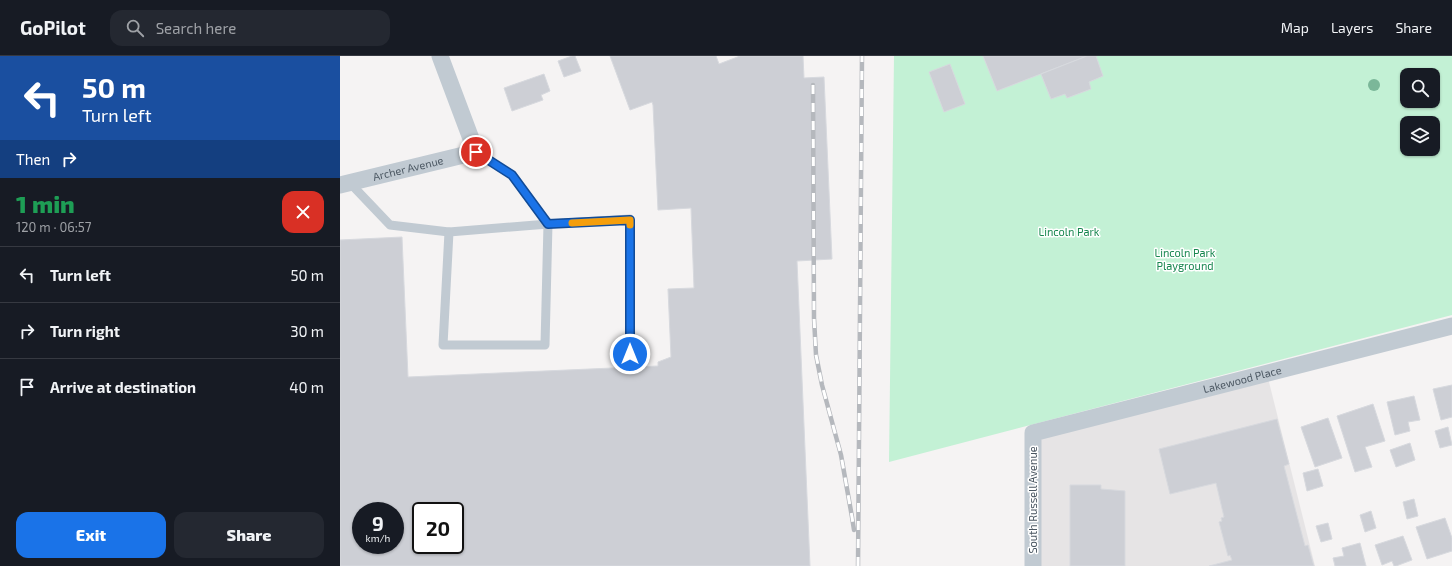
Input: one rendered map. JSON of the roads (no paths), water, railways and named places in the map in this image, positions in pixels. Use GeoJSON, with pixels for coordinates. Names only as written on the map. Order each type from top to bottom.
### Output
{"type":"FeatureCollection","features":[{"type":"Feature","properties":{"kind":"street"},"geometry":{"type":"LineString","coordinates":[[440,56],[476,152]]}},
{"type":"Feature","properties":{"kind":"street","name":"Archer Avenue"},"geometry":{"type":"LineString","coordinates":[[345,184],[476,152]]}},
{"type":"Feature","properties":{"kind":"street","name":"Lakewood Place"},"geometry":{"type":"LineString","coordinates":[[1033,433],[1452,326]]}},
{"type":"Feature","properties":{"kind":"street","name":"South Russell Avenue"},"geometry":{"type":"LineString","coordinates":[[1032,566],[1033,433]]}},
{"type":"Feature","properties":{"kind":"lane"},"geometry":{"type":"LineString","coordinates":[[449,232],[443,345],[545,345],[548,224],[512,175],[476,152]]}},
{"type":"Feature","properties":{"kind":"lane"},"geometry":{"type":"LineString","coordinates":[[345,184],[390,225],[449,232],[548,224],[630,220],[630,354]]}},
{"type":"Feature","properties":{"kind":"railway"},"geometry":{"type":"LineString","coordinates":[[858,566],[862,56]]}},
{"type":"Feature","properties":{"kind":"railway"},"geometry":{"type":"LineString","coordinates":[[813,85],[814,318],[816,355],[822,385],[841,455],[854,530]]}},
{"type":"Feature","properties":{"kind":"park label","name":"Lincoln Park"},"geometry":{"type":"Point","coordinates":[1069,232]}},
{"type":"Feature","properties":{"kind":"park label","name":"Lincoln Park Playground"},"geometry":{"type":"Point","coordinates":[1185,259]}}]}
